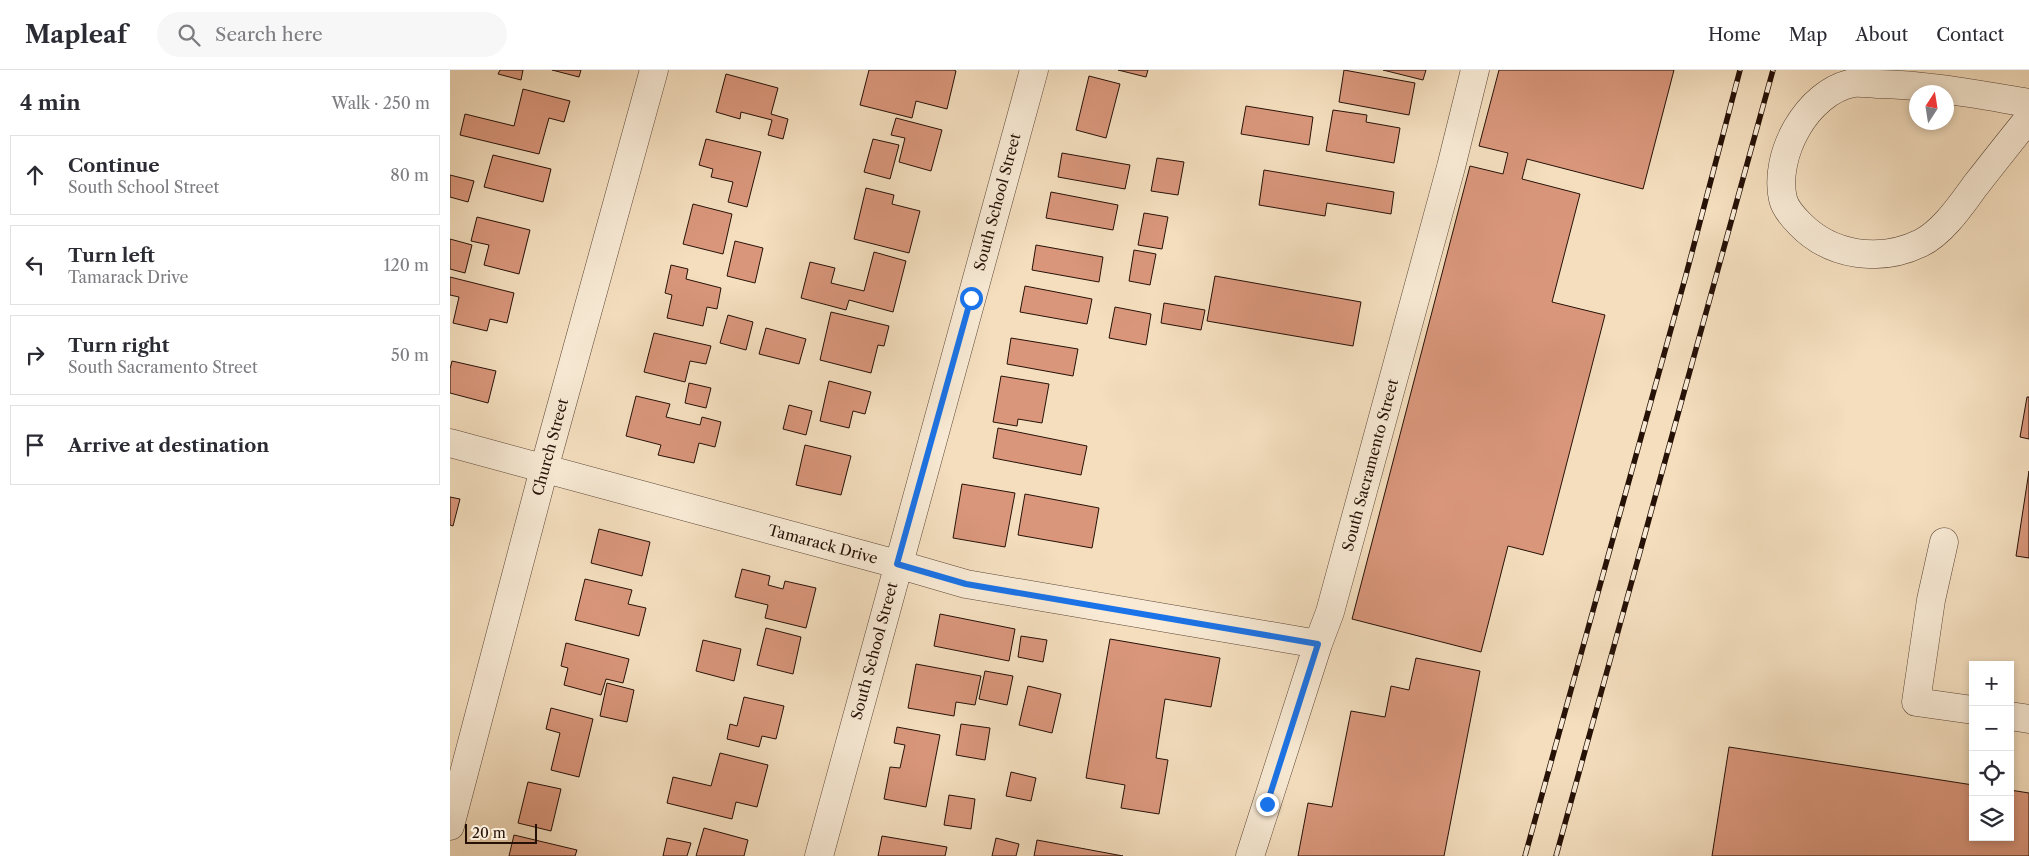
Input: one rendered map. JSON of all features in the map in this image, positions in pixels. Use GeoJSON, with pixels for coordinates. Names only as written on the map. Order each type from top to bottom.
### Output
{"type":"FeatureCollection","features":[{"type":"Feature","properties":{"kind":"street","name":"Church Street"},"geometry":{"type":"LineString","coordinates":[[450,826],[544,469],[654,70]]}},
{"type":"Feature","properties":{"kind":"street","name":"South School Street"},"geometry":{"type":"LineString","coordinates":[[819,856],[897,564],[1034,70]]}},
{"type":"Feature","properties":{"kind":"street","name":"South Sacramento Street"},"geometry":{"type":"LineString","coordinates":[[1250,856],[1333,602],[1451,166],[1475,70]]}},
{"type":"Feature","properties":{"kind":"street"},"geometry":{"type":"LineString","coordinates":[[2029,103],[1947,90],[1893,84],[1853,83],[1824,96],[1802,117],[1789,145],[1782,172],[1783,199],[1791,214],[1808,233],[1835,249],[1866,255],[1892,253],[1922,243],[1947,222],[2029,118]]}},
{"type":"Feature","properties":{"kind":"street","name":"Tamarack Drive"},"geometry":{"type":"LineString","coordinates":[[450,443],[966,584],[1318,644]]}},
{"type":"Feature","properties":{"kind":"street"},"geometry":{"type":"LineString","coordinates":[[1944,542],[1931,600],[1916,702],[1969,709]]}},
{"type":"Feature","properties":{"kind":"street"},"geometry":{"type":"LineString","coordinates":[[2014,717],[2029,719]]}},
{"type":"Feature","properties":{"kind":"building"},"geometry":{"type":"Polygon","coordinates":[[[500,70],[523,70],[521,80],[498,74],[500,70]]]}},
{"type":"Feature","properties":{"kind":"building"},"geometry":{"type":"Polygon","coordinates":[[[552,70],[581,70],[579,77],[552,70]]]}},
{"type":"Feature","properties":{"kind":"building"},"geometry":{"type":"Polygon","coordinates":[[[869,70],[956,71],[947,109],[916,101],[912,118],[860,105],[869,70]]]}},
{"type":"Feature","properties":{"kind":"building"},"geometry":{"type":"Polygon","coordinates":[[[1118,70],[1148,70],[1146,77],[1118,70]]]}},
{"type":"Feature","properties":{"kind":"building"},"geometry":{"type":"Polygon","coordinates":[[[1344,70],[1415,83],[1409,115],[1339,102],[1344,70]]]}},
{"type":"Feature","properties":{"kind":"building"},"geometry":{"type":"Polygon","coordinates":[[[1383,70],[1426,70],[1423,80],[1383,70]]]}},
{"type":"Feature","properties":{"kind":"building"},"geometry":{"type":"Polygon","coordinates":[[[1499,70],[1674,70],[1643,189],[1527,159],[1522,179],[1580,194],[1552,302],[1605,315],[1543,555],[1508,546],[1481,652],[1352,619],[1470,166],[1503,174],[1508,153],[1479,146],[1499,70]]]}},
{"type":"Feature","properties":{"kind":"building"},"geometry":{"type":"Polygon","coordinates":[[[726,74],[778,88],[771,114],[788,119],[783,139],[768,135],[772,120],[741,112],[740,119],[716,112],[726,74]]]}},
{"type":"Feature","properties":{"kind":"building"},"geometry":{"type":"Polygon","coordinates":[[[1089,76],[1120,84],[1106,138],[1076,130],[1089,76]]]}},
{"type":"Feature","properties":{"kind":"building"},"geometry":{"type":"Polygon","coordinates":[[[523,89],[570,101],[564,122],[549,118],[539,154],[460,135],[465,114],[514,126],[523,89]]]}},
{"type":"Feature","properties":{"kind":"building"},"geometry":{"type":"Polygon","coordinates":[[[1246,106],[1313,117],[1309,145],[1241,134],[1246,106]]]}},
{"type":"Feature","properties":{"kind":"building"},"geometry":{"type":"Polygon","coordinates":[[[1333,110],[1367,115],[1366,122],[1400,128],[1394,163],[1326,151],[1333,110]]]}},
{"type":"Feature","properties":{"kind":"building"},"geometry":{"type":"Polygon","coordinates":[[[896,118],[942,130],[931,171],[899,162],[905,138],[891,135],[896,118]]]}},
{"type":"Feature","properties":{"kind":"building"},"geometry":{"type":"Polygon","coordinates":[[[706,139],[761,152],[747,207],[728,202],[733,182],[711,177],[713,169],[699,165],[706,139]]]}},
{"type":"Feature","properties":{"kind":"building"},"geometry":{"type":"Polygon","coordinates":[[[873,139],[899,145],[890,179],[864,172],[873,139]]]}},
{"type":"Feature","properties":{"kind":"building"},"geometry":{"type":"Polygon","coordinates":[[[1062,153],[1130,165],[1125,189],[1058,177],[1062,153]]]}},
{"type":"Feature","properties":{"kind":"building"},"geometry":{"type":"Polygon","coordinates":[[[493,155],[551,169],[543,202],[484,187],[493,155]]]}},
{"type":"Feature","properties":{"kind":"building"},"geometry":{"type":"Polygon","coordinates":[[[1157,158],[1184,162],[1178,195],[1151,191],[1157,158]]]}},
{"type":"Feature","properties":{"kind":"building"},"geometry":{"type":"Polygon","coordinates":[[[1264,170],[1394,192],[1391,214],[1327,203],[1325,216],[1259,205],[1264,170]]]}},
{"type":"Feature","properties":{"kind":"building"},"geometry":{"type":"Polygon","coordinates":[[[450,175],[474,181],[468,202],[450,197],[450,175]]]}},
{"type":"Feature","properties":{"kind":"building"},"geometry":{"type":"Polygon","coordinates":[[[866,188],[894,195],[892,204],[920,211],[909,253],[854,239],[866,188]]]}},
{"type":"Feature","properties":{"kind":"building"},"geometry":{"type":"Polygon","coordinates":[[[1051,192],[1118,205],[1113,230],[1046,218],[1051,192]]]}},
{"type":"Feature","properties":{"kind":"building"},"geometry":{"type":"Polygon","coordinates":[[[693,204],[732,214],[723,254],[683,244],[693,204]]]}},
{"type":"Feature","properties":{"kind":"building"},"geometry":{"type":"Polygon","coordinates":[[[1144,213],[1168,217],[1162,249],[1138,245],[1144,213]]]}},
{"type":"Feature","properties":{"kind":"building"},"geometry":{"type":"Polygon","coordinates":[[[477,217],[530,230],[519,274],[484,265],[489,245],[471,241],[477,217]]]}},
{"type":"Feature","properties":{"kind":"building"},"geometry":{"type":"Polygon","coordinates":[[[450,239],[472,245],[465,273],[450,269],[450,239]]]}},
{"type":"Feature","properties":{"kind":"building"},"geometry":{"type":"Polygon","coordinates":[[[735,241],[763,248],[755,283],[727,276],[735,241]]]}},
{"type":"Feature","properties":{"kind":"building"},"geometry":{"type":"Polygon","coordinates":[[[1036,245],[1103,257],[1099,282],[1032,270],[1036,245]]]}},
{"type":"Feature","properties":{"kind":"building"},"geometry":{"type":"Polygon","coordinates":[[[1134,250],[1156,254],[1150,285],[1129,281],[1134,250]]]}},
{"type":"Feature","properties":{"kind":"building"},"geometry":{"type":"Polygon","coordinates":[[[874,252],[906,261],[893,312],[849,300],[846,310],[801,298],[810,262],[835,268],[831,283],[864,291],[874,252]]]}},
{"type":"Feature","properties":{"kind":"building"},"geometry":{"type":"Polygon","coordinates":[[[671,265],[688,269],[686,279],[721,288],[717,309],[707,307],[703,326],[667,318],[672,295],[665,293],[671,265]]]}},
{"type":"Feature","properties":{"kind":"building"},"geometry":{"type":"Polygon","coordinates":[[[1215,276],[1361,302],[1353,346],[1207,321],[1215,276]]]}},
{"type":"Feature","properties":{"kind":"building"},"geometry":{"type":"Polygon","coordinates":[[[450,277],[514,293],[507,323],[490,319],[487,331],[453,323],[459,297],[450,295],[450,277]]]}},
{"type":"Feature","properties":{"kind":"building"},"geometry":{"type":"Polygon","coordinates":[[[1025,286],[1092,299],[1087,324],[1020,312],[1025,286]]]}},
{"type":"Feature","properties":{"kind":"building"},"geometry":{"type":"Polygon","coordinates":[[[1164,303],[1205,310],[1201,330],[1161,323],[1164,303]]]}},
{"type":"Feature","properties":{"kind":"building"},"geometry":{"type":"Polygon","coordinates":[[[1115,307],[1151,314],[1146,345],[1109,338],[1115,307]]]}},
{"type":"Feature","properties":{"kind":"building"},"geometry":{"type":"Polygon","coordinates":[[[831,312],[889,326],[884,346],[878,345],[871,373],[820,360],[831,312]]]}},
{"type":"Feature","properties":{"kind":"building"},"geometry":{"type":"Polygon","coordinates":[[[728,315],[753,322],[746,350],[720,343],[728,315]]]}},
{"type":"Feature","properties":{"kind":"building"},"geometry":{"type":"Polygon","coordinates":[[[766,328],[806,339],[799,364],[759,354],[766,328]]]}},
{"type":"Feature","properties":{"kind":"building"},"geometry":{"type":"Polygon","coordinates":[[[654,333],[711,346],[706,364],[690,361],[685,382],[644,372],[654,333]]]}},
{"type":"Feature","properties":{"kind":"building"},"geometry":{"type":"Polygon","coordinates":[[[1011,338],[1078,349],[1073,376],[1007,364],[1011,338]]]}},
{"type":"Feature","properties":{"kind":"building"},"geometry":{"type":"Polygon","coordinates":[[[452,361],[496,371],[488,403],[450,393],[452,361]]]}},
{"type":"Feature","properties":{"kind":"building"},"geometry":{"type":"Polygon","coordinates":[[[1001,376],[1049,384],[1042,423],[1018,419],[1017,426],[993,422],[1001,376]]]}},
{"type":"Feature","properties":{"kind":"building"},"geometry":{"type":"Polygon","coordinates":[[[829,381],[871,392],[865,414],[853,411],[849,428],[820,421],[829,381]]]}},
{"type":"Feature","properties":{"kind":"building"},"geometry":{"type":"Polygon","coordinates":[[[689,383],[711,388],[706,408],[685,403],[689,383]]]}},
{"type":"Feature","properties":{"kind":"building"},"geometry":{"type":"Polygon","coordinates":[[[636,396],[670,404],[666,417],[700,425],[702,417],[721,422],[715,447],[699,443],[694,463],[658,455],[661,445],[626,436],[636,396]]]}},
{"type":"Feature","properties":{"kind":"building"},"geometry":{"type":"Polygon","coordinates":[[[2027,397],[2029,397],[2029,439],[2020,437],[2027,397]]]}},
{"type":"Feature","properties":{"kind":"building"},"geometry":{"type":"Polygon","coordinates":[[[789,405],[812,411],[806,435],[783,429],[789,405]]]}},
{"type":"Feature","properties":{"kind":"building"},"geometry":{"type":"Polygon","coordinates":[[[998,428],[1087,446],[1081,475],[993,458],[998,428]]]}},
{"type":"Feature","properties":{"kind":"building"},"geometry":{"type":"Polygon","coordinates":[[[805,445],[851,456],[841,495],[796,485],[805,445]]]}},
{"type":"Feature","properties":{"kind":"building"},"geometry":{"type":"Polygon","coordinates":[[[2029,471],[2029,558],[2016,556],[2029,471]]]}},
{"type":"Feature","properties":{"kind":"building"},"geometry":{"type":"Polygon","coordinates":[[[962,484],[1015,493],[1005,547],[953,538],[962,484]]]}},
{"type":"Feature","properties":{"kind":"building"},"geometry":{"type":"Polygon","coordinates":[[[1025,494],[1099,508],[1092,548],[1018,535],[1025,494]]]}},
{"type":"Feature","properties":{"kind":"building"},"geometry":{"type":"Polygon","coordinates":[[[450,497],[460,499],[453,526],[450,525],[450,497]]]}},
{"type":"Feature","properties":{"kind":"building"},"geometry":{"type":"Polygon","coordinates":[[[599,529],[650,542],[642,576],[591,563],[599,529]]]}},
{"type":"Feature","properties":{"kind":"building"},"geometry":{"type":"Polygon","coordinates":[[[742,569],[770,576],[768,585],[783,589],[785,581],[816,588],[806,628],[765,618],[768,605],[735,597],[742,569]]]}},
{"type":"Feature","properties":{"kind":"building"},"geometry":{"type":"Polygon","coordinates":[[[585,579],[632,590],[628,604],[646,608],[639,636],[575,620],[585,579]]]}},
{"type":"Feature","properties":{"kind":"building"},"geometry":{"type":"Polygon","coordinates":[[[940,614],[1015,629],[1009,661],[934,646],[940,614]]]}},
{"type":"Feature","properties":{"kind":"building"},"geometry":{"type":"Polygon","coordinates":[[[766,628],[801,637],[793,674],[757,665],[766,628]]]}},
{"type":"Feature","properties":{"kind":"building"},"geometry":{"type":"Polygon","coordinates":[[[1021,636],[1047,640],[1043,662],[1018,657],[1021,636]]]}},
{"type":"Feature","properties":{"kind":"building"},"geometry":{"type":"Polygon","coordinates":[[[1110,639],[1220,658],[1211,707],[1165,699],[1156,758],[1168,760],[1159,814],[1121,808],[1125,785],[1086,778],[1110,639]]]}},
{"type":"Feature","properties":{"kind":"building"},"geometry":{"type":"Polygon","coordinates":[[[703,640],[741,649],[734,681],[696,671],[703,640]]]}},
{"type":"Feature","properties":{"kind":"building"},"geometry":{"type":"Polygon","coordinates":[[[566,643],[629,659],[623,683],[606,679],[601,695],[564,685],[568,668],[561,666],[566,643]]]}},
{"type":"Feature","properties":{"kind":"building"},"geometry":{"type":"Polygon","coordinates":[[[1416,658],[1480,671],[1444,856],[1298,856],[1308,803],[1332,807],[1351,711],[1385,717],[1391,686],[1409,690],[1416,658]]]}},
{"type":"Feature","properties":{"kind":"building"},"geometry":{"type":"Polygon","coordinates":[[[916,664],[981,676],[975,705],[956,702],[954,716],[908,708],[916,664]]]}},
{"type":"Feature","properties":{"kind":"building"},"geometry":{"type":"Polygon","coordinates":[[[985,671],[1013,676],[1007,705],[979,699],[985,671]]]}},
{"type":"Feature","properties":{"kind":"building"},"geometry":{"type":"Polygon","coordinates":[[[607,683],[634,690],[627,722],[600,716],[607,683]]]}},
{"type":"Feature","properties":{"kind":"building"},"geometry":{"type":"Polygon","coordinates":[[[1028,686],[1061,694],[1052,733],[1019,725],[1028,686]]]}},
{"type":"Feature","properties":{"kind":"building"},"geometry":{"type":"Polygon","coordinates":[[[744,697],[784,706],[776,739],[762,736],[759,747],[727,739],[730,724],[737,726],[744,697]]]}},
{"type":"Feature","properties":{"kind":"building"},"geometry":{"type":"Polygon","coordinates":[[[551,708],[593,719],[579,777],[551,770],[560,733],[546,729],[551,708]]]}},
{"type":"Feature","properties":{"kind":"building"},"geometry":{"type":"Polygon","coordinates":[[[961,724],[990,728],[985,760],[956,755],[961,724]]]}},
{"type":"Feature","properties":{"kind":"building"},"geometry":{"type":"Polygon","coordinates":[[[897,727],[940,735],[926,807],[884,799],[890,767],[900,768],[905,745],[894,743],[897,727]]]}},
{"type":"Feature","properties":{"kind":"building"},"geometry":{"type":"Polygon","coordinates":[[[1729,747],[1969,784],[1969,841],[2014,841],[2014,791],[2029,793],[2029,856],[1712,856],[1729,747]]]}},
{"type":"Feature","properties":{"kind":"building"},"geometry":{"type":"Polygon","coordinates":[[[720,753],[768,765],[757,807],[736,802],[732,819],[667,803],[673,777],[711,786],[720,753]]]}},
{"type":"Feature","properties":{"kind":"building"},"geometry":{"type":"Polygon","coordinates":[[[1011,772],[1036,778],[1031,801],[1006,796],[1011,772]]]}},
{"type":"Feature","properties":{"kind":"building"},"geometry":{"type":"Polygon","coordinates":[[[528,782],[561,789],[551,831],[518,823],[528,782]]]}},
{"type":"Feature","properties":{"kind":"building"},"geometry":{"type":"Polygon","coordinates":[[[949,795],[975,799],[971,829],[944,825],[949,795]]]}},
{"type":"Feature","properties":{"kind":"building"},"geometry":{"type":"Polygon","coordinates":[[[704,828],[748,840],[744,856],[696,856],[704,828]]]}},
{"type":"Feature","properties":{"kind":"building"},"geometry":{"type":"Polygon","coordinates":[[[514,835],[577,850],[575,856],[509,856],[514,835]]]}},
{"type":"Feature","properties":{"kind":"building"},"geometry":{"type":"Polygon","coordinates":[[[882,836],[947,847],[945,856],[878,856],[882,836]]]}},
{"type":"Feature","properties":{"kind":"building"},"geometry":{"type":"Polygon","coordinates":[[[667,838],[691,843],[687,856],[663,856],[667,838]]]}},
{"type":"Feature","properties":{"kind":"building"},"geometry":{"type":"Polygon","coordinates":[[[996,838],[1019,844],[1016,856],[992,856],[996,838]]]}},
{"type":"Feature","properties":{"kind":"building"},"geometry":{"type":"Polygon","coordinates":[[[1037,840],[1123,856],[1034,856],[1037,840]]]}},
{"type":"Feature","properties":{"kind":"railway"},"geometry":{"type":"LineString","coordinates":[[1525,856],[1686,275],[1740,70]]}},
{"type":"Feature","properties":{"kind":"railway"},"geometry":{"type":"LineString","coordinates":[[1556,856],[1773,70]]}},
{"type":"Feature","properties":{"kind":"route"},"geometry":{"type":"LineString","coordinates":[[971,298],[897,564],[966,584],[1318,644],[1267,804]]}}]}
